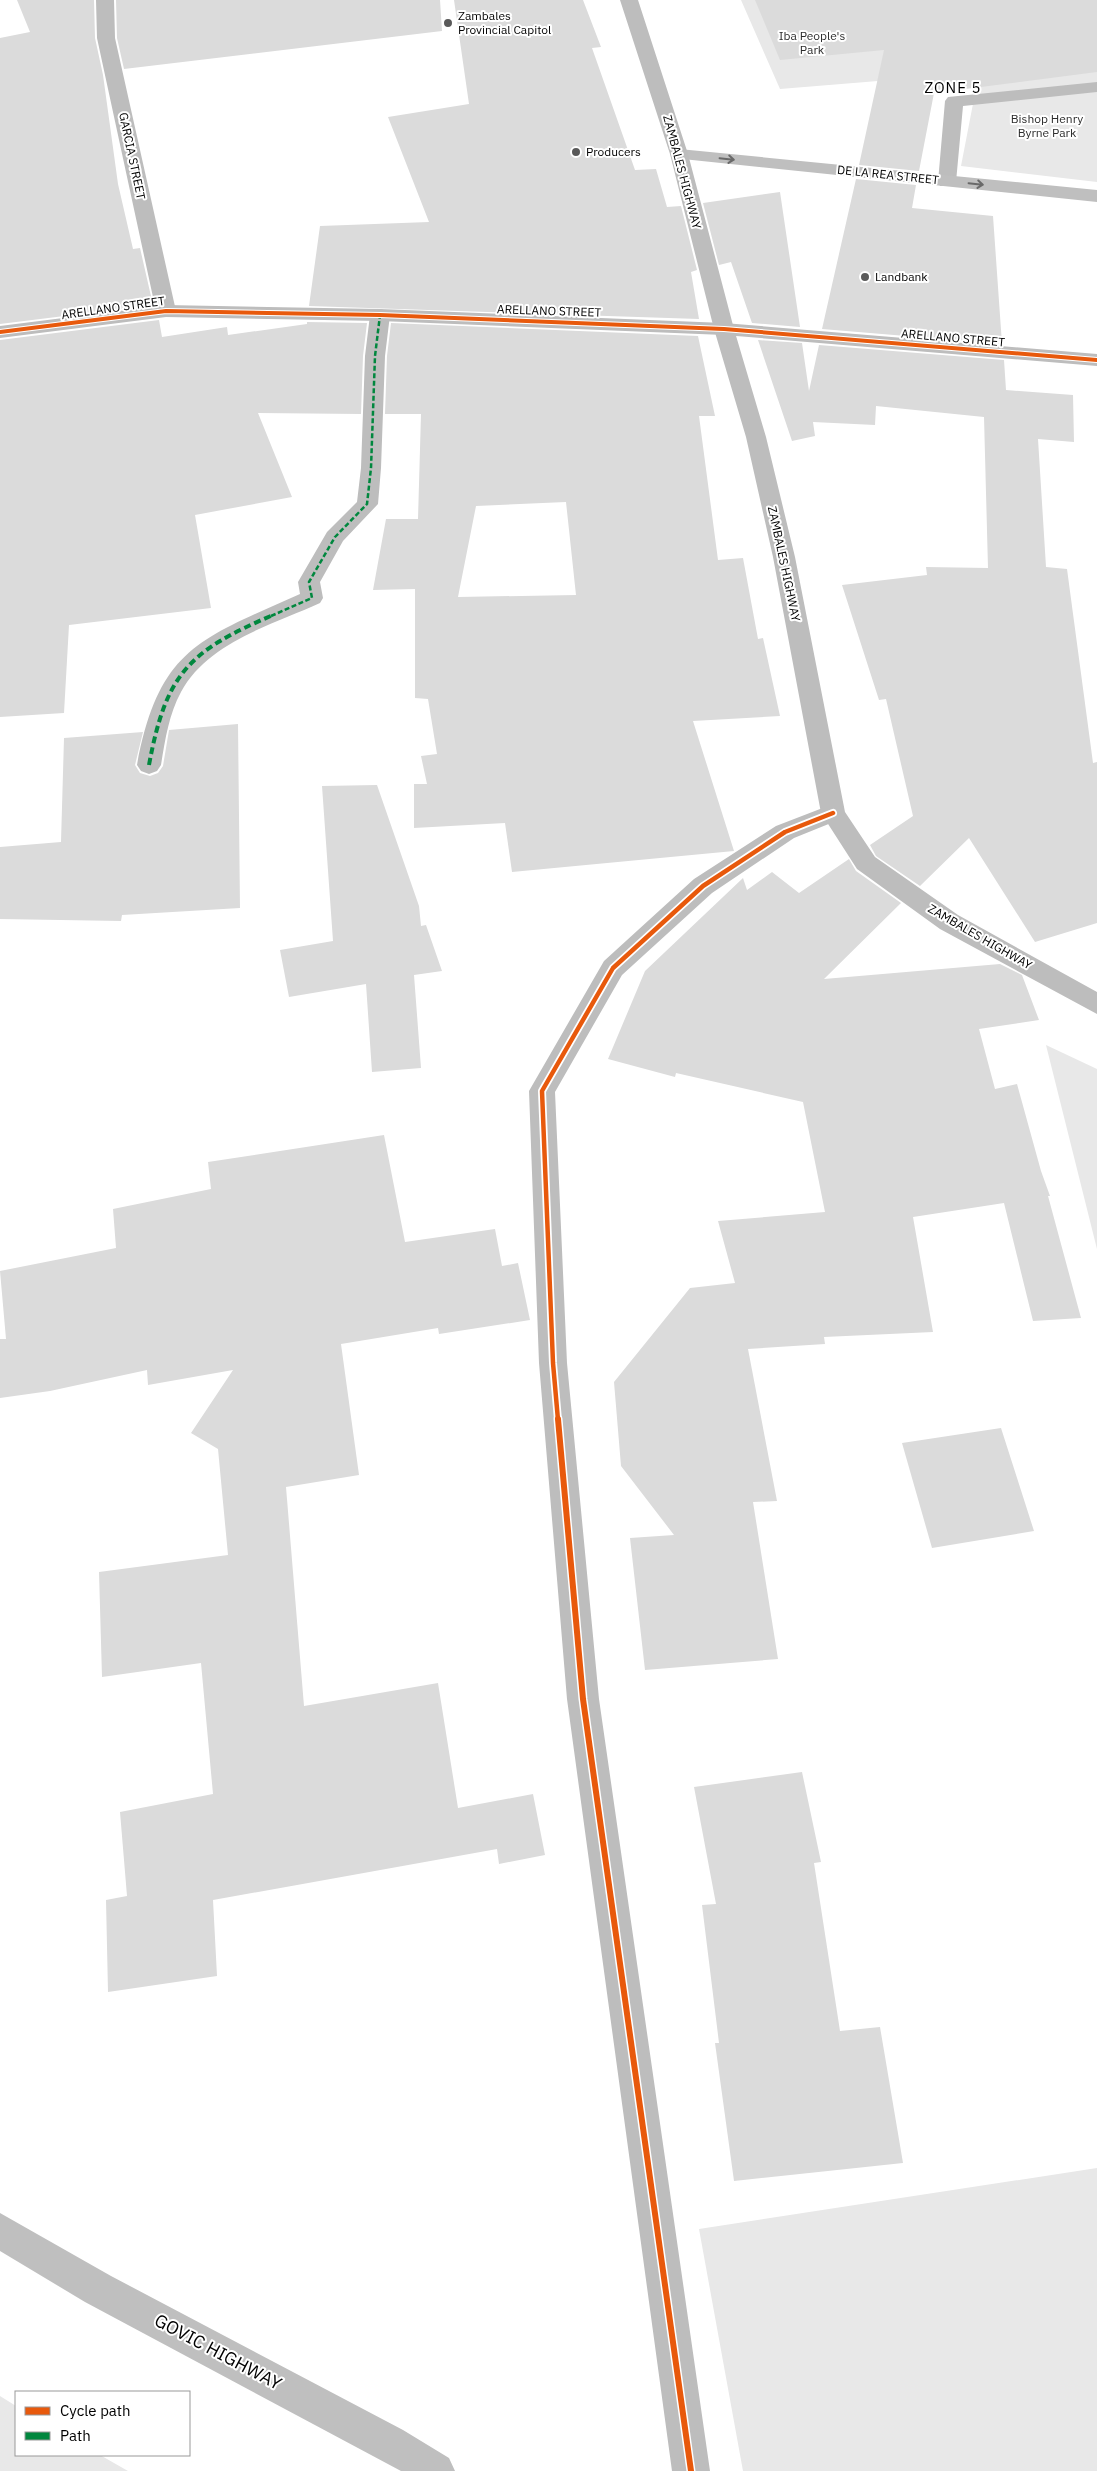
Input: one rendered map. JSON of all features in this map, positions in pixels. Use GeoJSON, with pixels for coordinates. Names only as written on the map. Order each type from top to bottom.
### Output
{"type":"FeatureCollection","features":[{"type":"Feature","properties":{"kind":"main road","name":"DE LA REA STREET"},"geometry":{"type":"LineString","coordinates":[[679,154],[1097,196]]}},
{"type":"Feature","properties":{"kind":"main road","name":"GOVIC HIGHWAY"},"geometry":{"type":"LineString","coordinates":[[0,2231],[98,2289],[390,2443],[436,2471]]}},
{"type":"Feature","properties":{"kind":"street","name":"GARCIA STREET"},"geometry":{"type":"LineString","coordinates":[[105,0],[106,38],[166,310]]}},
{"type":"Feature","properties":{"kind":"street","name":"ZAMBALES HIGHWAY"},"geometry":{"type":"LineString","coordinates":[[629,0],[649,56],[679,154],[724,328],[756,437],[784,557],[833,813],[866,863],[949,922],[1097,1004]]}},
{"type":"Feature","properties":{"kind":"street"},"geometry":{"type":"LineString","coordinates":[[947,182],[954,101],[1097,87]]}},
{"type":"Feature","properties":{"kind":"street","name":"ARELLANO STREET"},"geometry":{"type":"LineString","coordinates":[[0,332],[166,310],[380,315],[724,328],[1097,360]]}},
{"type":"Feature","properties":{"kind":"street"},"geometry":{"type":"LineString","coordinates":[[148,765],[160,718],[174,684],[203,651],[237,632],[312,598],[309,582],[335,537],[367,504],[371,468],[375,356],[380,315]]}},
{"type":"Feature","properties":{"kind":"street"},"geometry":{"type":"LineString","coordinates":[[691,2471],[583,1699],[553,1363],[542,1091],[613,968],[703,886],[785,832],[833,813]]}},
{"type":"Feature","properties":{"kind":"green space","name":"Iba People's Park"},"geometry":{"type":"Polygon","coordinates":[[[741,0],[910,0],[927,77],[780,89],[741,0]]]}},
{"type":"Feature","properties":{"kind":"green space","name":"Bishop Henry Byrne Park"},"geometry":{"type":"Polygon","coordinates":[[[1097,71],[1097,182],[961,166],[977,83],[1097,71]]]}},
{"type":"Feature","properties":{"kind":"green space"},"geometry":{"type":"Polygon","coordinates":[[[1046,1045],[1097,1069],[1097,1249],[1046,1045]]]}},
{"type":"Feature","properties":{"kind":"green space"},"geometry":{"type":"Polygon","coordinates":[[[1097,2168],[1097,2471],[743,2471],[699,2229],[1097,2168]]]}},
{"type":"Feature","properties":{"kind":"green space"},"geometry":{"type":"Polygon","coordinates":[[[0,2396],[15,2405],[15,2456],[102,2456],[128,2471],[0,2471],[0,2396]]]}},
{"type":"Feature","properties":{"kind":"building"},"geometry":{"type":"Polygon","coordinates":[[[17,0],[94,0],[95,38],[103,75],[118,184],[133,249],[140,248],[153,305],[0,324],[0,38],[30,32],[17,0]]]}},
{"type":"Feature","properties":{"kind":"building"},"geometry":{"type":"Polygon","coordinates":[[[116,0],[440,0],[442,31],[124,69],[117,38],[116,0]]]}},
{"type":"Feature","properties":{"kind":"building"},"geometry":{"type":"Polygon","coordinates":[[[454,0],[583,0],[601,47],[592,48],[635,170],[656,169],[667,207],[681,206],[697,270],[691,272],[699,319],[309,306],[320,226],[429,222],[388,117],[469,104],[454,0]]]}},
{"type":"Feature","properties":{"kind":"building"},"geometry":{"type":"Polygon","coordinates":[[[755,0],[1097,0],[1097,72],[934,93],[919,171],[859,165],[884,50],[780,60],[755,0]]]}},
{"type":"Feature","properties":{"kind":"building"},"geometry":{"type":"Polygon","coordinates":[[[856,179],[916,185],[912,208],[993,216],[1002,344],[822,329],[856,179]]]}},
{"type":"Feature","properties":{"kind":"building"},"geometry":{"type":"Polygon","coordinates":[[[780,192],[800,327],[752,323],[731,262],[719,265],[703,203],[780,192]]]}},
{"type":"Feature","properties":{"kind":"building"},"geometry":{"type":"Polygon","coordinates":[[[159,320],[162,337],[227,327],[228,335],[307,324],[307,322],[367,323],[363,356],[361,414],[258,413],[292,497],[195,515],[211,608],[69,625],[64,713],[0,717],[0,340],[159,320]]]}},
{"type":"Feature","properties":{"kind":"building"},"geometry":{"type":"Polygon","coordinates":[[[391,323],[698,336],[715,416],[699,416],[718,560],[743,558],[758,639],[763,638],[780,716],[693,721],[734,851],[512,872],[505,823],[414,828],[414,784],[427,784],[421,756],[437,754],[428,699],[415,698],[415,589],[373,590],[386,519],[418,519],[421,414],[385,414],[387,356],[391,323]],[[566,502],[476,506],[458,597],[576,595],[566,502]]]}},
{"type":"Feature","properties":{"kind":"building"},"geometry":{"type":"Polygon","coordinates":[[[758,340],[802,343],[809,391],[819,345],[1004,360],[1006,390],[1073,395],[1074,442],[1038,439],[1046,567],[1067,569],[1093,763],[1097,762],[1097,923],[1035,942],[969,838],[920,886],[876,856],[870,845],[913,816],[886,699],[879,700],[842,585],[927,575],[926,567],[988,568],[984,417],[876,406],[875,425],[813,422],[815,436],[792,441],[758,340]]]}},
{"type":"Feature","properties":{"kind":"building"},"geometry":{"type":"Polygon","coordinates":[[[238,724],[240,908],[122,915],[121,921],[0,919],[0,847],[61,842],[64,738],[143,732],[135,765],[140,773],[150,776],[158,773],[163,766],[169,730],[238,724]]]}},
{"type":"Feature","properties":{"kind":"building"},"geometry":{"type":"Polygon","coordinates":[[[377,785],[419,906],[421,926],[426,925],[442,971],[414,975],[421,1068],[372,1072],[366,984],[289,997],[280,950],[333,941],[322,786],[377,785]]]}},
{"type":"Feature","properties":{"kind":"building"},"geometry":{"type":"Polygon","coordinates":[[[849,859],[856,871],[901,903],[824,979],[1000,964],[1022,975],[1039,1020],[979,1029],[995,1089],[1017,1084],[1041,1171],[1050,1196],[1048,1196],[1081,1318],[1033,1321],[1004,1203],[913,1217],[933,1332],[824,1337],[825,1344],[748,1349],[777,1501],[753,1502],[778,1659],[645,1670],[630,1538],[674,1535],[621,1466],[614,1382],[690,1288],[735,1283],[718,1221],[825,1212],[803,1102],[676,1073],[675,1077],[608,1059],[645,971],[743,878],[747,890],[772,872],[799,893],[849,859]]]}},
{"type":"Feature","properties":{"kind":"building"},"geometry":{"type":"Polygon","coordinates":[[[384,1135],[405,1242],[495,1229],[502,1266],[518,1263],[530,1320],[439,1334],[438,1328],[341,1344],[359,1475],[286,1487],[304,1706],[438,1683],[458,1808],[533,1794],[545,1855],[499,1864],[497,1849],[213,1900],[217,1976],[108,1992],[106,1900],[127,1896],[120,1812],[213,1794],[201,1663],[102,1677],[99,1572],[228,1555],[218,1449],[191,1433],[233,1370],[148,1385],[147,1370],[50,1391],[0,1398],[0,1339],[6,1339],[0,1271],[116,1248],[113,1209],[211,1189],[208,1162],[384,1135]]]}},
{"type":"Feature","properties":{"kind":"building"},"geometry":{"type":"Polygon","coordinates":[[[1001,1428],[1034,1531],[932,1548],[902,1443],[1001,1428]]]}},
{"type":"Feature","properties":{"kind":"building"},"geometry":{"type":"Polygon","coordinates":[[[802,1772],[821,1862],[814,1863],[840,2031],[880,2027],[903,2163],[734,2181],[715,2043],[719,2043],[702,1905],[716,1904],[694,1787],[802,1772]]]}},
{"type":"Feature","properties":{"kind":"marked path"},"geometry":{"type":"LineString","coordinates":[[149,765],[164,703],[174,684],[186,668],[218,642],[255,622],[312,598],[309,582],[335,537],[367,504],[371,468],[375,356],[380,315]]}},
{"type":"Feature","properties":{"kind":"cycle path"},"geometry":{"type":"LineString","coordinates":[[0,332],[166,311],[380,315],[724,329],[1097,360]]}},
{"type":"Feature","properties":{"kind":"cycle path"},"geometry":{"type":"LineString","coordinates":[[691,2471],[583,1699],[553,1363],[542,1091],[613,968],[703,886],[785,832],[833,813]]}},
{"type":"Feature","properties":{"kind":"place","name":"Zambales Provincial Capitol"},"geometry":{"type":"Point","coordinates":[448,23]}},
{"type":"Feature","properties":{"kind":"place","name":"Producers"},"geometry":{"type":"Point","coordinates":[576,152]}},
{"type":"Feature","properties":{"kind":"place","name":"Landbank"},"geometry":{"type":"Point","coordinates":[865,277]}},
{"type":"Feature","properties":{"kind":"district","name":"ZONE 5"},"geometry":{"type":"Point","coordinates":[953,88]}}]}
